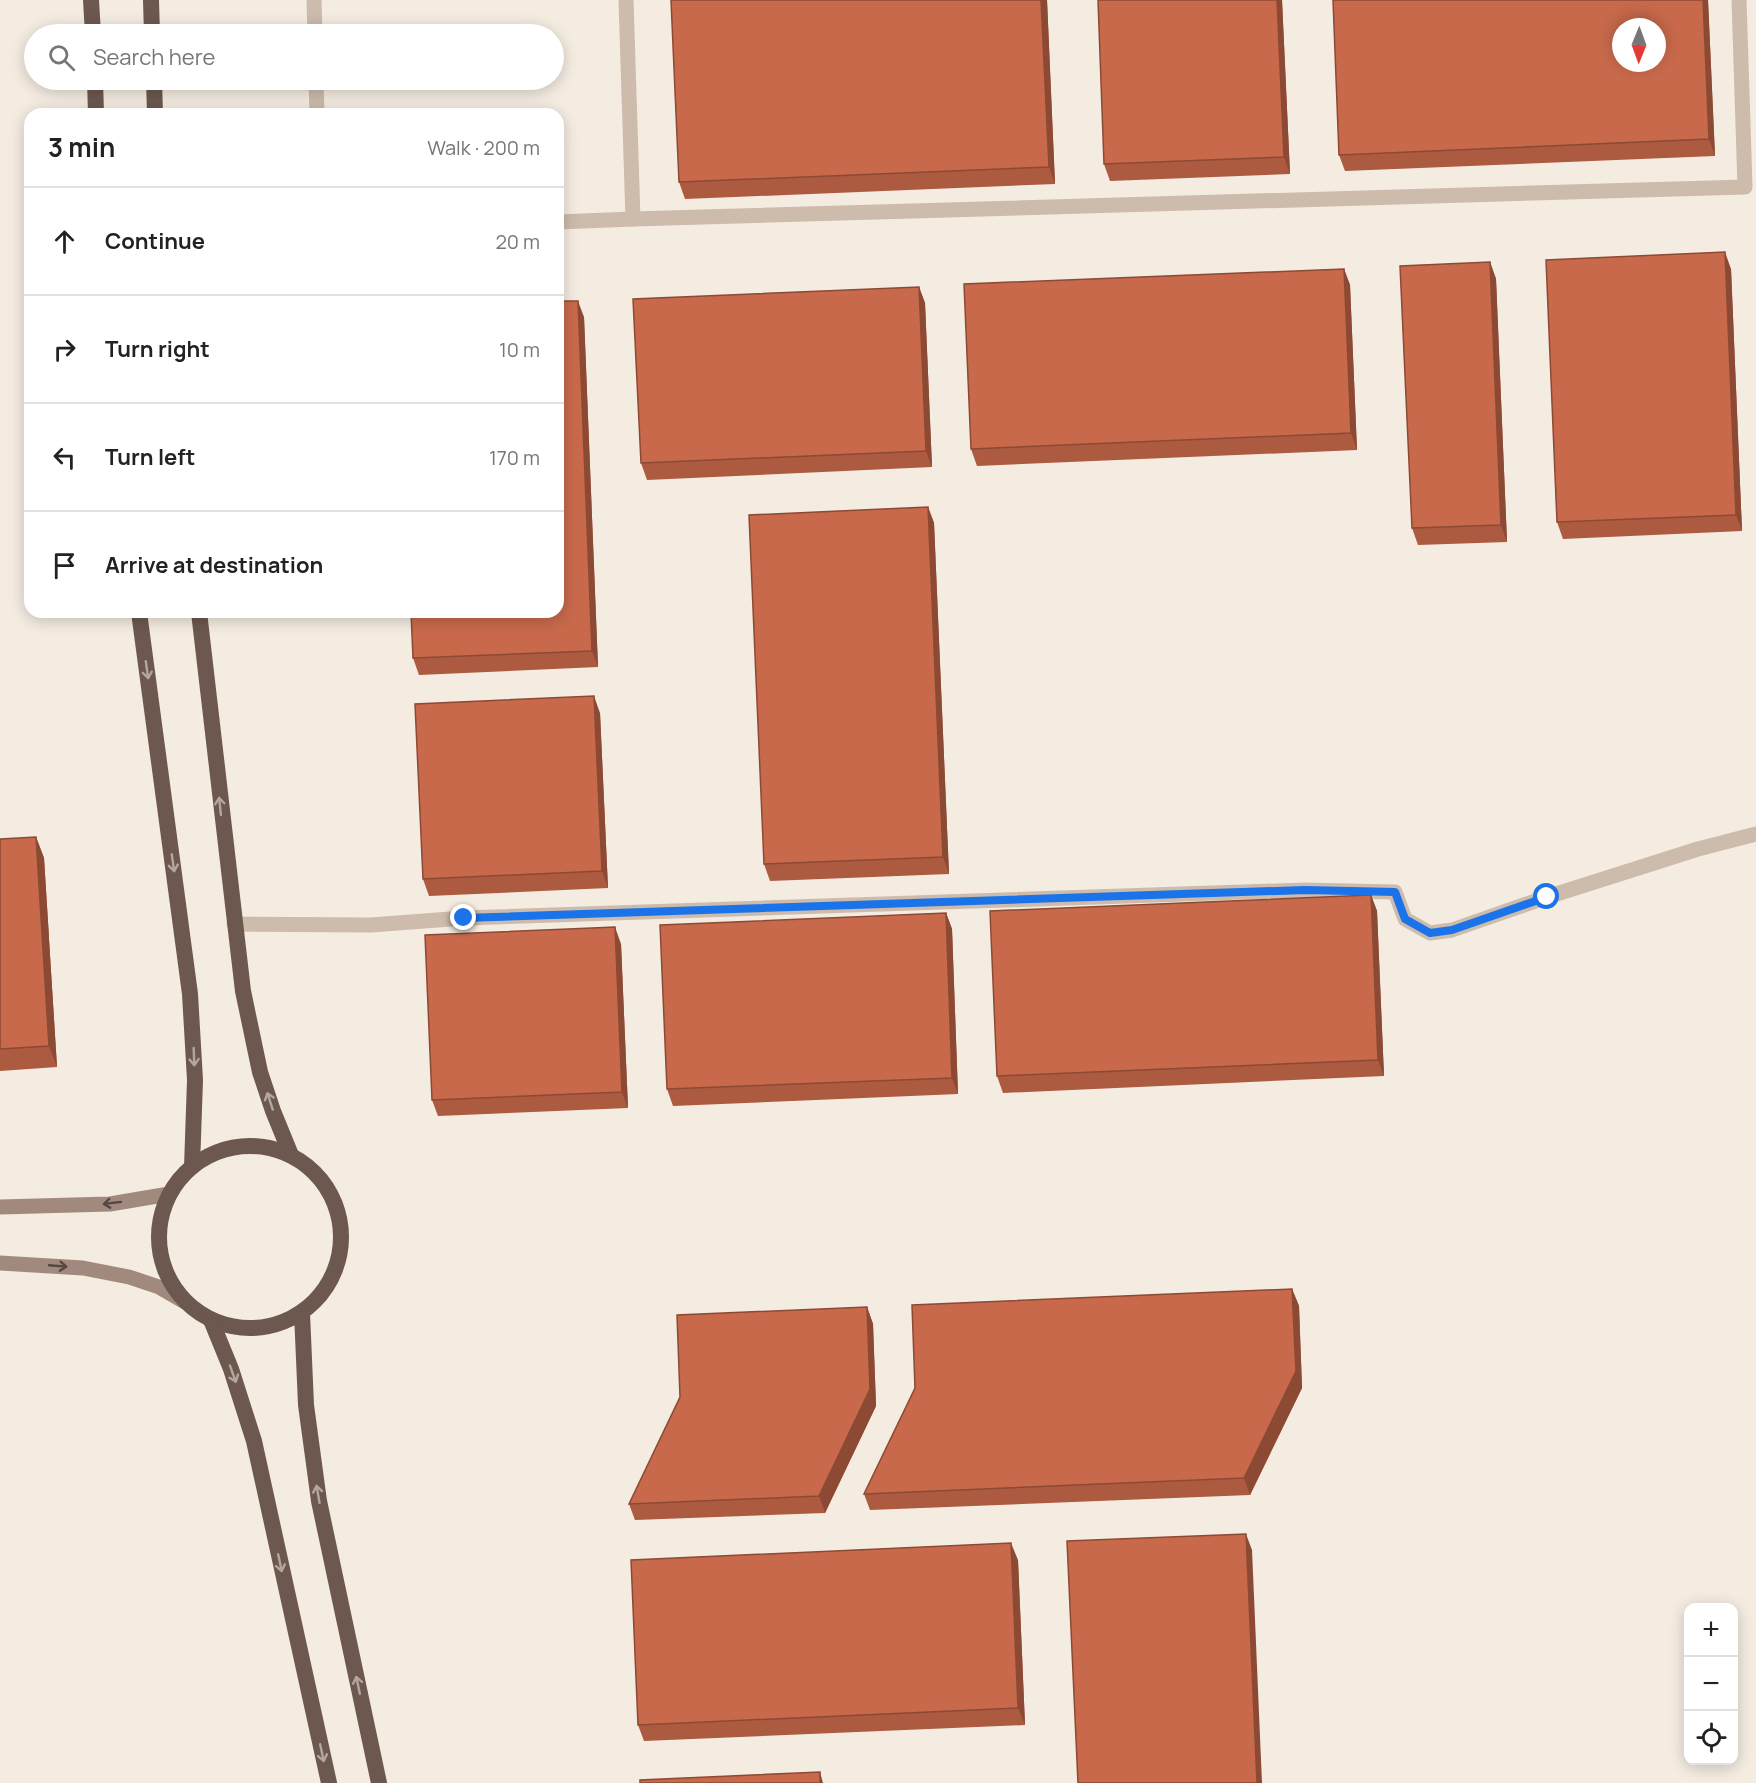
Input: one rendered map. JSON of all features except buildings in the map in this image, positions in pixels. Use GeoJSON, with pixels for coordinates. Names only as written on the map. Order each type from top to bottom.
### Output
{"type":"FeatureCollection","features":[{"type":"Feature","properties":{"kind":"highway"},"geometry":{"type":"LineString","coordinates":[[91,0],[92,24]]}},
{"type":"Feature","properties":{"kind":"highway"},"geometry":{"type":"LineString","coordinates":[[151,0],[152,24]]}},
{"type":"Feature","properties":{"kind":"highway"},"geometry":{"type":"LineString","coordinates":[[95,90],[96,108]]}},
{"type":"Feature","properties":{"kind":"highway"},"geometry":{"type":"LineString","coordinates":[[154,90],[155,108]]}},
{"type":"Feature","properties":{"kind":"highway"},"geometry":{"type":"LineString","coordinates":[[140,618],[191,1005],[195,1080],[192,1167]]}},
{"type":"Feature","properties":{"kind":"highway"},"geometry":{"type":"LineString","coordinates":[[199,618],[243,991],[255,1052],[273,1111],[291,1155]]}},
{"type":"Feature","properties":{"kind":"highway"},"geometry":{"type":"LineString","coordinates":[[250,1146],[271,1148],[291,1155],[309,1167],[323,1183],[334,1201],[340,1221],[340,1252],[330,1282],[318,1299],[302,1313],[281,1323],[257,1329],[233,1327],[211,1320],[185,1302],[172,1287],[164,1269],[159,1250],[158,1231],[162,1211],[169,1194],[179,1179],[192,1167],[209,1155],[229,1148],[250,1146]]}},
{"type":"Feature","properties":{"kind":"highway"},"geometry":{"type":"LineString","coordinates":[[302,1313],[306,1405],[318,1491],[379,1783]]}},
{"type":"Feature","properties":{"kind":"highway"},"geometry":{"type":"LineString","coordinates":[[211,1320],[231,1369],[254,1441],[329,1783]]}},
{"type":"Feature","properties":{"kind":"main road"},"geometry":{"type":"LineString","coordinates":[[0,1207],[110,1204],[169,1194]]}},
{"type":"Feature","properties":{"kind":"main road"},"geometry":{"type":"LineString","coordinates":[[0,1263],[83,1268],[129,1277],[159,1287],[185,1302]]}},
{"type":"Feature","properties":{"kind":"street"},"geometry":{"type":"LineString","coordinates":[[314,0],[315,24]]}},
{"type":"Feature","properties":{"kind":"street"},"geometry":{"type":"LineString","coordinates":[[626,0],[633,219]]}},
{"type":"Feature","properties":{"kind":"street"},"geometry":{"type":"LineString","coordinates":[[564,222],[1745,187],[1739,0]]}},
{"type":"Feature","properties":{"kind":"street"},"geometry":{"type":"LineString","coordinates":[[316,90],[317,108]]}},
{"type":"Feature","properties":{"kind":"street"},"geometry":{"type":"LineString","coordinates":[[234,924],[371,925],[476,917],[1305,890],[1395,892],[1405,919],[1430,933],[1452,930],[1698,849],[1756,834]]}},
{"type":"Feature","properties":{"kind":"route"},"geometry":{"type":"LineString","coordinates":[[464,918],[1305,890],[1395,892],[1405,919],[1430,933],[1452,930],[1547,897]]}}]}
